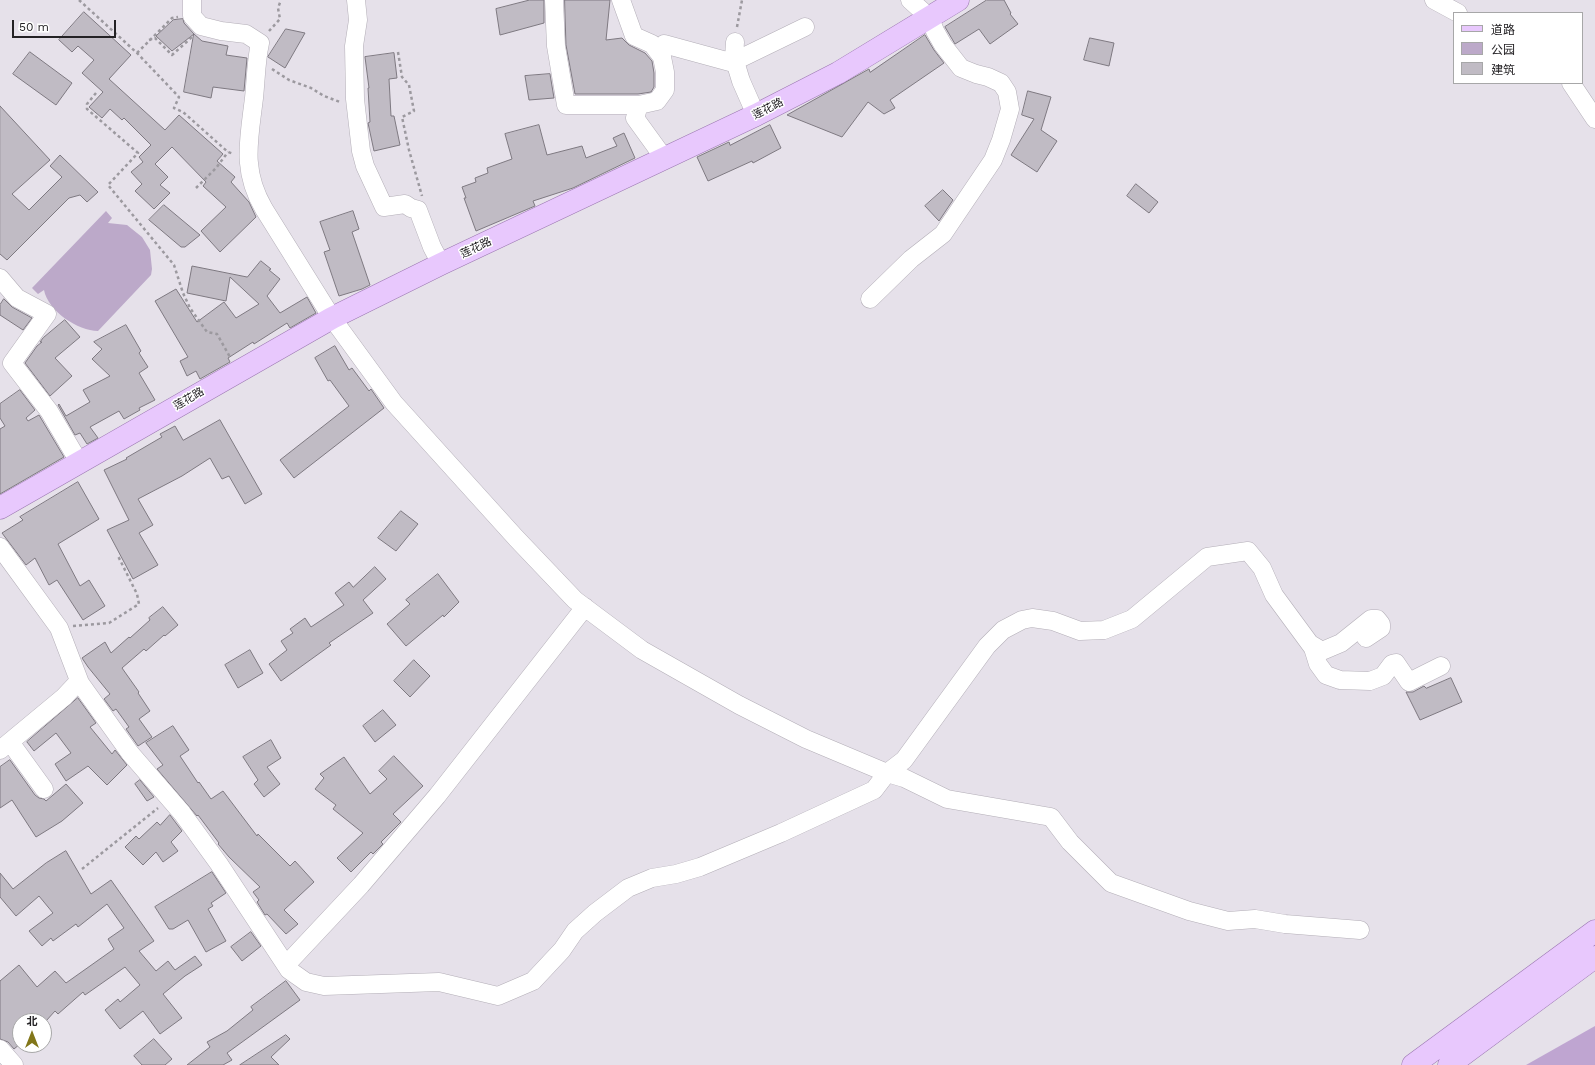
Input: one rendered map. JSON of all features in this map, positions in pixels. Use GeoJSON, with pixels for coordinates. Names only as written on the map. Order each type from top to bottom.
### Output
{"type":"FeatureCollection","features":[{"type":"Feature","properties":{"kind":"main road","name":"莲花路"},"geometry":{"type":"LineString","coordinates":[[0,508],[332,318],[441,264],[756,115],[838,73],[958,0]]}},
{"type":"Feature","properties":{"kind":"main road"},"geometry":{"type":"LineString","coordinates":[[1413,1065],[1595,931]]}},
{"type":"Feature","properties":{"kind":"main road"},"geometry":{"type":"LineString","coordinates":[[1449,1065],[1595,957]]}},
{"type":"Feature","properties":{"kind":"street"},"geometry":{"type":"LineString","coordinates":[[356,0],[358,20],[354,46],[355,99],[365,166],[384,207],[405,204],[418,210],[432,247],[441,264]]}},
{"type":"Feature","properties":{"kind":"street"},"geometry":{"type":"LineString","coordinates":[[554,0],[556,46],[566,105],[639,105],[657,101],[665,90],[662,56],[652,44],[634,36],[621,0]]}},
{"type":"Feature","properties":{"kind":"street"},"geometry":{"type":"LineString","coordinates":[[870,299],[912,259],[943,234],[993,160],[1001,140],[1010,109],[1008,92],[1001,83],[961,68],[942,45],[934,31],[930,18],[910,0]]}},
{"type":"Feature","properties":{"kind":"street"},"geometry":{"type":"LineString","coordinates":[[1434,0],[1456,12]]}},
{"type":"Feature","properties":{"kind":"street"},"geometry":{"type":"LineString","coordinates":[[195,14],[221,31],[246,34],[260,43],[256,65],[248,154],[251,181],[257,198],[332,318],[394,403],[516,538],[575,600],[642,650],[739,705],[806,739],[887,773],[904,778],[947,799],[1051,817],[1070,842],[1111,883],[1189,911],[1228,921],[1255,919],[1285,924],[1360,930]]}},
{"type":"Feature","properties":{"kind":"street"},"geometry":{"type":"LineString","coordinates":[[664,44],[730,62],[735,61],[805,27]]}},
{"type":"Feature","properties":{"kind":"street"},"geometry":{"type":"LineString","coordinates":[[735,42],[735,61],[741,81],[756,115]]}},
{"type":"Feature","properties":{"kind":"street"},"geometry":{"type":"LineString","coordinates":[[1572,84],[1595,119]]}},
{"type":"Feature","properties":{"kind":"street"},"geometry":{"type":"LineString","coordinates":[[639,105],[635,118],[664,158]]}},
{"type":"Feature","properties":{"kind":"street"},"geometry":{"type":"LineString","coordinates":[[0,278],[17,298],[47,314],[12,363],[49,411],[79,462]]}},
{"type":"Feature","properties":{"kind":"street"},"geometry":{"type":"LineString","coordinates":[[0,546],[59,628],[79,681],[130,753],[182,813],[219,864],[289,970],[306,982],[324,986],[439,982],[498,996],[533,981],[562,950],[575,931],[595,913],[628,888],[652,878],[676,874],[700,867],[781,833],[874,790],[887,773],[904,760],[987,646],[1003,630],[1022,620],[1032,618],[1053,621],[1080,631],[1104,630],[1132,619],[1207,557],[1248,551],[1262,568],[1274,595],[1312,645],[1318,664],[1326,675],[1340,680],[1370,681],[1383,676],[1392,664],[1396,663],[1409,682],[1441,666]]}},
{"type":"Feature","properties":{"kind":"street"},"geometry":{"type":"LineString","coordinates":[[286,965],[361,885],[437,796],[585,607]]}},
{"type":"Feature","properties":{"kind":"street"},"geometry":{"type":"LineString","coordinates":[[1312,645],[1322,651],[1341,643],[1371,619],[1377,619],[1381,624],[1381,628],[1366,638]]}},
{"type":"Feature","properties":{"kind":"street"},"geometry":{"type":"LineString","coordinates":[[44,789],[5,746],[64,697],[79,681]]}},
{"type":"Feature","properties":{"kind":"street"},"geometry":{"type":"LineString","coordinates":[[0,1049],[14,1065]]}},
{"type":"Feature","properties":{"kind":"path"},"geometry":{"type":"LineString","coordinates":[[79,0],[137,53],[179,97],[174,108],[182,112],[228,152],[233,154],[248,154]]}},
{"type":"Feature","properties":{"kind":"path"},"geometry":{"type":"LineString","coordinates":[[260,43],[280,19],[278,8],[281,0]]}},
{"type":"Feature","properties":{"kind":"path"},"geometry":{"type":"LineString","coordinates":[[735,42],[742,0]]}},
{"type":"Feature","properties":{"kind":"path"},"geometry":{"type":"LineString","coordinates":[[137,53],[172,18],[195,14]]}},
{"type":"Feature","properties":{"kind":"path"},"geometry":{"type":"LineString","coordinates":[[149,40],[155,38],[172,55],[195,14]]}},
{"type":"Feature","properties":{"kind":"path"},"geometry":{"type":"LineString","coordinates":[[398,52],[402,77],[409,85],[414,111],[402,117],[422,198],[418,210]]}},
{"type":"Feature","properties":{"kind":"path"},"geometry":{"type":"LineString","coordinates":[[256,65],[268,67],[288,80],[311,88],[324,96],[347,104],[347,98],[355,99]]}},
{"type":"Feature","properties":{"kind":"path"},"geometry":{"type":"LineString","coordinates":[[96,93],[87,104],[87,109],[138,153],[108,185],[174,265],[183,293],[190,308],[207,332],[217,334],[238,371]]}},
{"type":"Feature","properties":{"kind":"path"},"geometry":{"type":"LineString","coordinates":[[196,188],[216,168],[228,152]]}},
{"type":"Feature","properties":{"kind":"path"},"geometry":{"type":"LineString","coordinates":[[59,628],[109,623],[139,604],[137,594],[118,556]]}},
{"type":"Feature","properties":{"kind":"path"},"geometry":{"type":"LineString","coordinates":[[82,869],[169,798]]}},
{"type":"Feature","properties":{"kind":"green space"},"geometry":{"type":"Polygon","coordinates":[[[106,211],[112,218],[108,223],[127,225],[142,237],[150,250],[152,269],[151,275],[98,331],[82,328],[73,324],[51,305],[44,290],[38,294],[32,288],[106,211]]]}},
{"type":"Feature","properties":{"kind":"shaded area"},"geometry":{"type":"Polygon","coordinates":[[[1595,1026],[1595,1065],[1526,1065],[1595,1026]]]}},
{"type":"Feature","properties":{"kind":"building"},"geometry":{"type":"Polygon","coordinates":[[[530,0],[544,0],[544,23],[500,35],[496,9],[530,0]]]}},
{"type":"Feature","properties":{"kind":"building"},"geometry":{"type":"Polygon","coordinates":[[[565,0],[610,0],[606,40],[622,38],[629,45],[645,53],[652,61],[654,87],[651,92],[638,94],[575,94],[566,45],[565,0]]]}},
{"type":"Feature","properties":{"kind":"building"},"geometry":{"type":"Polygon","coordinates":[[[987,0],[1004,0],[1011,13],[1010,14],[1018,24],[990,44],[979,29],[955,44],[945,27],[987,0]]]}},
{"type":"Feature","properties":{"kind":"building"},"geometry":{"type":"Polygon","coordinates":[[[84,12],[131,55],[109,79],[165,130],[179,115],[223,154],[217,161],[235,177],[231,182],[249,202],[256,217],[220,252],[201,231],[226,207],[203,186],[206,182],[172,147],[155,164],[168,177],[160,185],[170,193],[154,209],[135,191],[142,184],[131,172],[143,162],[139,157],[151,145],[124,118],[122,120],[110,109],[102,118],[89,107],[103,92],[82,73],[94,60],[78,46],[72,52],[59,40],[84,12]]]}},
{"type":"Feature","properties":{"kind":"building"},"geometry":{"type":"Polygon","coordinates":[[[183,19],[184,23],[194,34],[172,51],[156,36],[173,20],[183,19]]]}},
{"type":"Feature","properties":{"kind":"building"},"geometry":{"type":"Polygon","coordinates":[[[286,29],[305,33],[285,68],[268,57],[286,29]]]}},
{"type":"Feature","properties":{"kind":"building"},"geometry":{"type":"Polygon","coordinates":[[[194,34],[202,41],[228,46],[226,55],[247,58],[244,91],[213,87],[211,98],[184,92],[194,34]]]}},
{"type":"Feature","properties":{"kind":"building"},"geometry":{"type":"Polygon","coordinates":[[[925,35],[944,63],[890,100],[895,108],[884,114],[868,102],[842,137],[787,115],[869,69],[870,72],[925,35]]]}},
{"type":"Feature","properties":{"kind":"building"},"geometry":{"type":"Polygon","coordinates":[[[1090,38],[1114,43],[1109,66],[1084,60],[1090,38]]]}},
{"type":"Feature","properties":{"kind":"building"},"geometry":{"type":"Polygon","coordinates":[[[30,52],[72,83],[56,105],[13,74],[30,52]]]}},
{"type":"Feature","properties":{"kind":"building"},"geometry":{"type":"Polygon","coordinates":[[[394,53],[397,78],[389,79],[391,116],[394,116],[400,145],[374,151],[368,123],[370,122],[369,88],[365,57],[394,53]]]}},
{"type":"Feature","properties":{"kind":"building"},"geometry":{"type":"Polygon","coordinates":[[[550,74],[554,98],[529,100],[525,76],[550,74]]]}},
{"type":"Feature","properties":{"kind":"building"},"geometry":{"type":"Polygon","coordinates":[[[1028,91],[1051,97],[1041,130],[1057,141],[1037,172],[1011,155],[1034,119],[1022,115],[1028,91]]]}},
{"type":"Feature","properties":{"kind":"building"},"geometry":{"type":"Polygon","coordinates":[[[0,106],[50,160],[12,194],[29,210],[62,177],[50,166],[60,155],[98,192],[87,202],[80,195],[69,198],[7,260],[0,254],[0,106]]]}},
{"type":"Feature","properties":{"kind":"building"},"geometry":{"type":"Polygon","coordinates":[[[539,125],[547,155],[582,146],[586,158],[617,146],[613,138],[624,133],[635,158],[573,188],[533,201],[535,206],[476,231],[464,198],[466,198],[462,187],[476,182],[475,178],[488,173],[487,168],[512,159],[505,134],[539,125]]]}},
{"type":"Feature","properties":{"kind":"building"},"geometry":{"type":"Polygon","coordinates":[[[770,125],[781,148],[753,163],[752,161],[708,181],[697,157],[729,142],[730,145],[770,125]]]}},
{"type":"Feature","properties":{"kind":"building"},"geometry":{"type":"Polygon","coordinates":[[[1136,184],[1158,202],[1149,213],[1127,196],[1136,184]]]}},
{"type":"Feature","properties":{"kind":"building"},"geometry":{"type":"Polygon","coordinates":[[[943,190],[953,200],[939,221],[925,206],[943,190]]]}},
{"type":"Feature","properties":{"kind":"building"},"geometry":{"type":"Polygon","coordinates":[[[164,205],[200,235],[185,247],[181,247],[149,220],[164,205]]]}},
{"type":"Feature","properties":{"kind":"building"},"geometry":{"type":"Polygon","coordinates":[[[353,211],[359,229],[352,232],[370,285],[339,296],[324,252],[330,250],[320,222],[353,211]]]}},
{"type":"Feature","properties":{"kind":"building"},"geometry":{"type":"Polygon","coordinates":[[[261,261],[280,279],[267,296],[280,313],[307,297],[316,313],[290,328],[287,323],[254,344],[253,342],[228,358],[230,362],[200,379],[196,371],[187,376],[180,361],[188,357],[155,301],[176,289],[197,322],[224,302],[236,318],[259,304],[230,277],[226,301],[187,293],[192,266],[247,277],[261,261]]]}},
{"type":"Feature","properties":{"kind":"building"},"geometry":{"type":"Polygon","coordinates":[[[4,299],[12,307],[32,318],[23,330],[0,315],[0,305],[4,299]]]}},
{"type":"Feature","properties":{"kind":"building"},"geometry":{"type":"Polygon","coordinates":[[[65,320],[80,337],[55,358],[72,376],[50,396],[25,363],[37,346],[42,342],[40,342],[43,338],[65,320]]]}},
{"type":"Feature","properties":{"kind":"building"},"geometry":{"type":"Polygon","coordinates":[[[126,325],[141,351],[139,353],[148,367],[139,373],[155,400],[139,408],[140,410],[124,419],[119,411],[90,427],[98,438],[87,444],[80,433],[75,435],[58,405],[59,404],[66,416],[90,402],[83,390],[110,376],[92,359],[102,349],[94,342],[126,325]]]}},
{"type":"Feature","properties":{"kind":"building"},"geometry":{"type":"Polygon","coordinates":[[[335,346],[349,370],[352,368],[369,391],[371,389],[384,408],[294,478],[280,460],[349,406],[330,380],[328,381],[315,358],[335,346]]]}},
{"type":"Feature","properties":{"kind":"building"},"geometry":{"type":"Polygon","coordinates":[[[20,390],[35,410],[26,418],[28,421],[39,415],[64,457],[0,494],[0,429],[5,426],[0,418],[0,404],[20,390]]]}},
{"type":"Feature","properties":{"kind":"building"},"geometry":{"type":"Polygon","coordinates":[[[220,420],[262,494],[245,504],[229,476],[222,479],[210,458],[182,476],[138,499],[153,525],[139,533],[158,565],[133,579],[107,530],[129,520],[104,470],[127,459],[126,458],[162,437],[160,434],[175,426],[183,440],[220,420]]]}},
{"type":"Feature","properties":{"kind":"building"},"geometry":{"type":"Polygon","coordinates":[[[78,482],[99,519],[58,544],[80,586],[89,580],[105,606],[83,620],[57,580],[49,585],[35,558],[26,565],[2,533],[23,520],[20,517],[78,482]]]}},
{"type":"Feature","properties":{"kind":"building"},"geometry":{"type":"Polygon","coordinates":[[[401,511],[418,524],[396,551],[378,538],[401,511]]]}},
{"type":"Feature","properties":{"kind":"building"},"geometry":{"type":"Polygon","coordinates":[[[375,567],[386,579],[363,600],[373,613],[329,643],[331,645],[281,681],[269,664],[287,650],[281,641],[293,633],[290,629],[305,618],[311,627],[344,605],[335,593],[349,582],[353,587],[375,567]]]}},
{"type":"Feature","properties":{"kind":"building"},"geometry":{"type":"Polygon","coordinates":[[[438,574],[459,602],[444,617],[443,615],[406,646],[387,624],[410,604],[406,600],[438,574]]]}},
{"type":"Feature","properties":{"kind":"building"},"geometry":{"type":"Polygon","coordinates":[[[163,607],[178,625],[146,651],[144,649],[122,668],[150,711],[139,719],[152,737],[138,746],[126,729],[129,727],[116,709],[113,711],[104,699],[110,694],[82,658],[105,642],[111,653],[129,637],[130,638],[150,620],[149,618],[163,607]]]}},
{"type":"Feature","properties":{"kind":"building"},"geometry":{"type":"Polygon","coordinates":[[[250,650],[263,673],[238,688],[225,665],[250,650]]]}},
{"type":"Feature","properties":{"kind":"building"},"geometry":{"type":"Polygon","coordinates":[[[414,660],[430,676],[410,697],[394,681],[414,660]]]}},
{"type":"Feature","properties":{"kind":"building"},"geometry":{"type":"Polygon","coordinates":[[[1451,678],[1462,702],[1420,720],[1406,692],[1413,692],[1424,686],[1426,688],[1451,678]]]}},
{"type":"Feature","properties":{"kind":"building"},"geometry":{"type":"Polygon","coordinates":[[[78,698],[96,723],[90,727],[112,754],[115,750],[127,765],[107,785],[88,766],[66,781],[55,764],[71,753],[56,733],[34,751],[27,742],[78,698]]]}},
{"type":"Feature","properties":{"kind":"building"},"geometry":{"type":"Polygon","coordinates":[[[383,710],[396,725],[375,742],[363,726],[383,710]]]}},
{"type":"Feature","properties":{"kind":"building"},"geometry":{"type":"Polygon","coordinates":[[[173,726],[189,750],[180,756],[211,799],[223,791],[257,836],[258,834],[290,866],[295,861],[314,882],[284,910],[298,924],[286,934],[267,914],[265,915],[257,902],[259,900],[253,892],[260,887],[229,857],[198,815],[197,816],[157,769],[163,765],[146,743],[173,726]]]}},
{"type":"Feature","properties":{"kind":"building"},"geometry":{"type":"Polygon","coordinates":[[[271,740],[281,758],[267,767],[280,784],[264,797],[254,784],[258,780],[243,757],[271,740]]]}},
{"type":"Feature","properties":{"kind":"building"},"geometry":{"type":"Polygon","coordinates":[[[394,756],[423,786],[393,814],[401,822],[381,842],[383,844],[373,854],[371,852],[351,872],[337,858],[363,833],[333,809],[336,805],[315,789],[324,778],[320,774],[344,757],[370,794],[387,779],[379,771],[394,756]]]}},
{"type":"Feature","properties":{"kind":"building"},"geometry":{"type":"Polygon","coordinates":[[[10,760],[35,795],[39,798],[46,801],[66,784],[83,803],[62,821],[36,837],[12,800],[0,808],[0,767],[10,760]]]}},
{"type":"Feature","properties":{"kind":"building"},"geometry":{"type":"Polygon","coordinates":[[[140,780],[154,797],[147,801],[135,784],[140,780]]]}},
{"type":"Feature","properties":{"kind":"building"},"geometry":{"type":"Polygon","coordinates":[[[170,815],[182,831],[171,842],[178,851],[163,862],[156,852],[143,865],[125,847],[136,836],[139,839],[157,822],[160,825],[170,815]]]}},
{"type":"Feature","properties":{"kind":"building"},"geometry":{"type":"Polygon","coordinates":[[[66,851],[91,894],[111,880],[154,941],[139,951],[156,971],[168,961],[175,970],[195,956],[202,965],[185,976],[163,994],[182,1018],[160,1034],[143,1011],[120,1029],[105,1010],[118,999],[120,1002],[140,985],[125,967],[85,995],[83,992],[58,1014],[55,1011],[52,1014],[52,1013],[12,1013],[12,1047],[8,1042],[0,1039],[0,981],[19,965],[37,987],[55,971],[66,983],[114,949],[108,939],[124,928],[107,904],[78,927],[76,924],[53,941],[51,938],[42,946],[29,931],[53,913],[39,896],[16,916],[0,897],[0,873],[13,889],[46,863],[66,851]]]}},
{"type":"Feature","properties":{"kind":"building"},"geometry":{"type":"Polygon","coordinates":[[[212,872],[226,893],[211,903],[213,906],[208,909],[226,941],[206,952],[188,920],[173,929],[169,929],[155,907],[212,872]]]}},
{"type":"Feature","properties":{"kind":"building"},"geometry":{"type":"Polygon","coordinates":[[[251,932],[261,946],[242,961],[231,947],[251,932]]]}},
{"type":"Feature","properties":{"kind":"building"},"geometry":{"type":"Polygon","coordinates":[[[286,981],[300,1000],[227,1053],[232,1060],[223,1065],[187,1065],[210,1047],[207,1042],[227,1031],[253,1010],[251,1007],[286,981]]]}},
{"type":"Feature","properties":{"kind":"building"},"geometry":{"type":"Polygon","coordinates":[[[286,1035],[290,1039],[271,1057],[279,1065],[240,1065],[286,1035]]]}},
{"type":"Feature","properties":{"kind":"building"},"geometry":{"type":"Polygon","coordinates":[[[154,1039],[172,1059],[165,1065],[142,1065],[134,1056],[154,1039]]]}}]}
